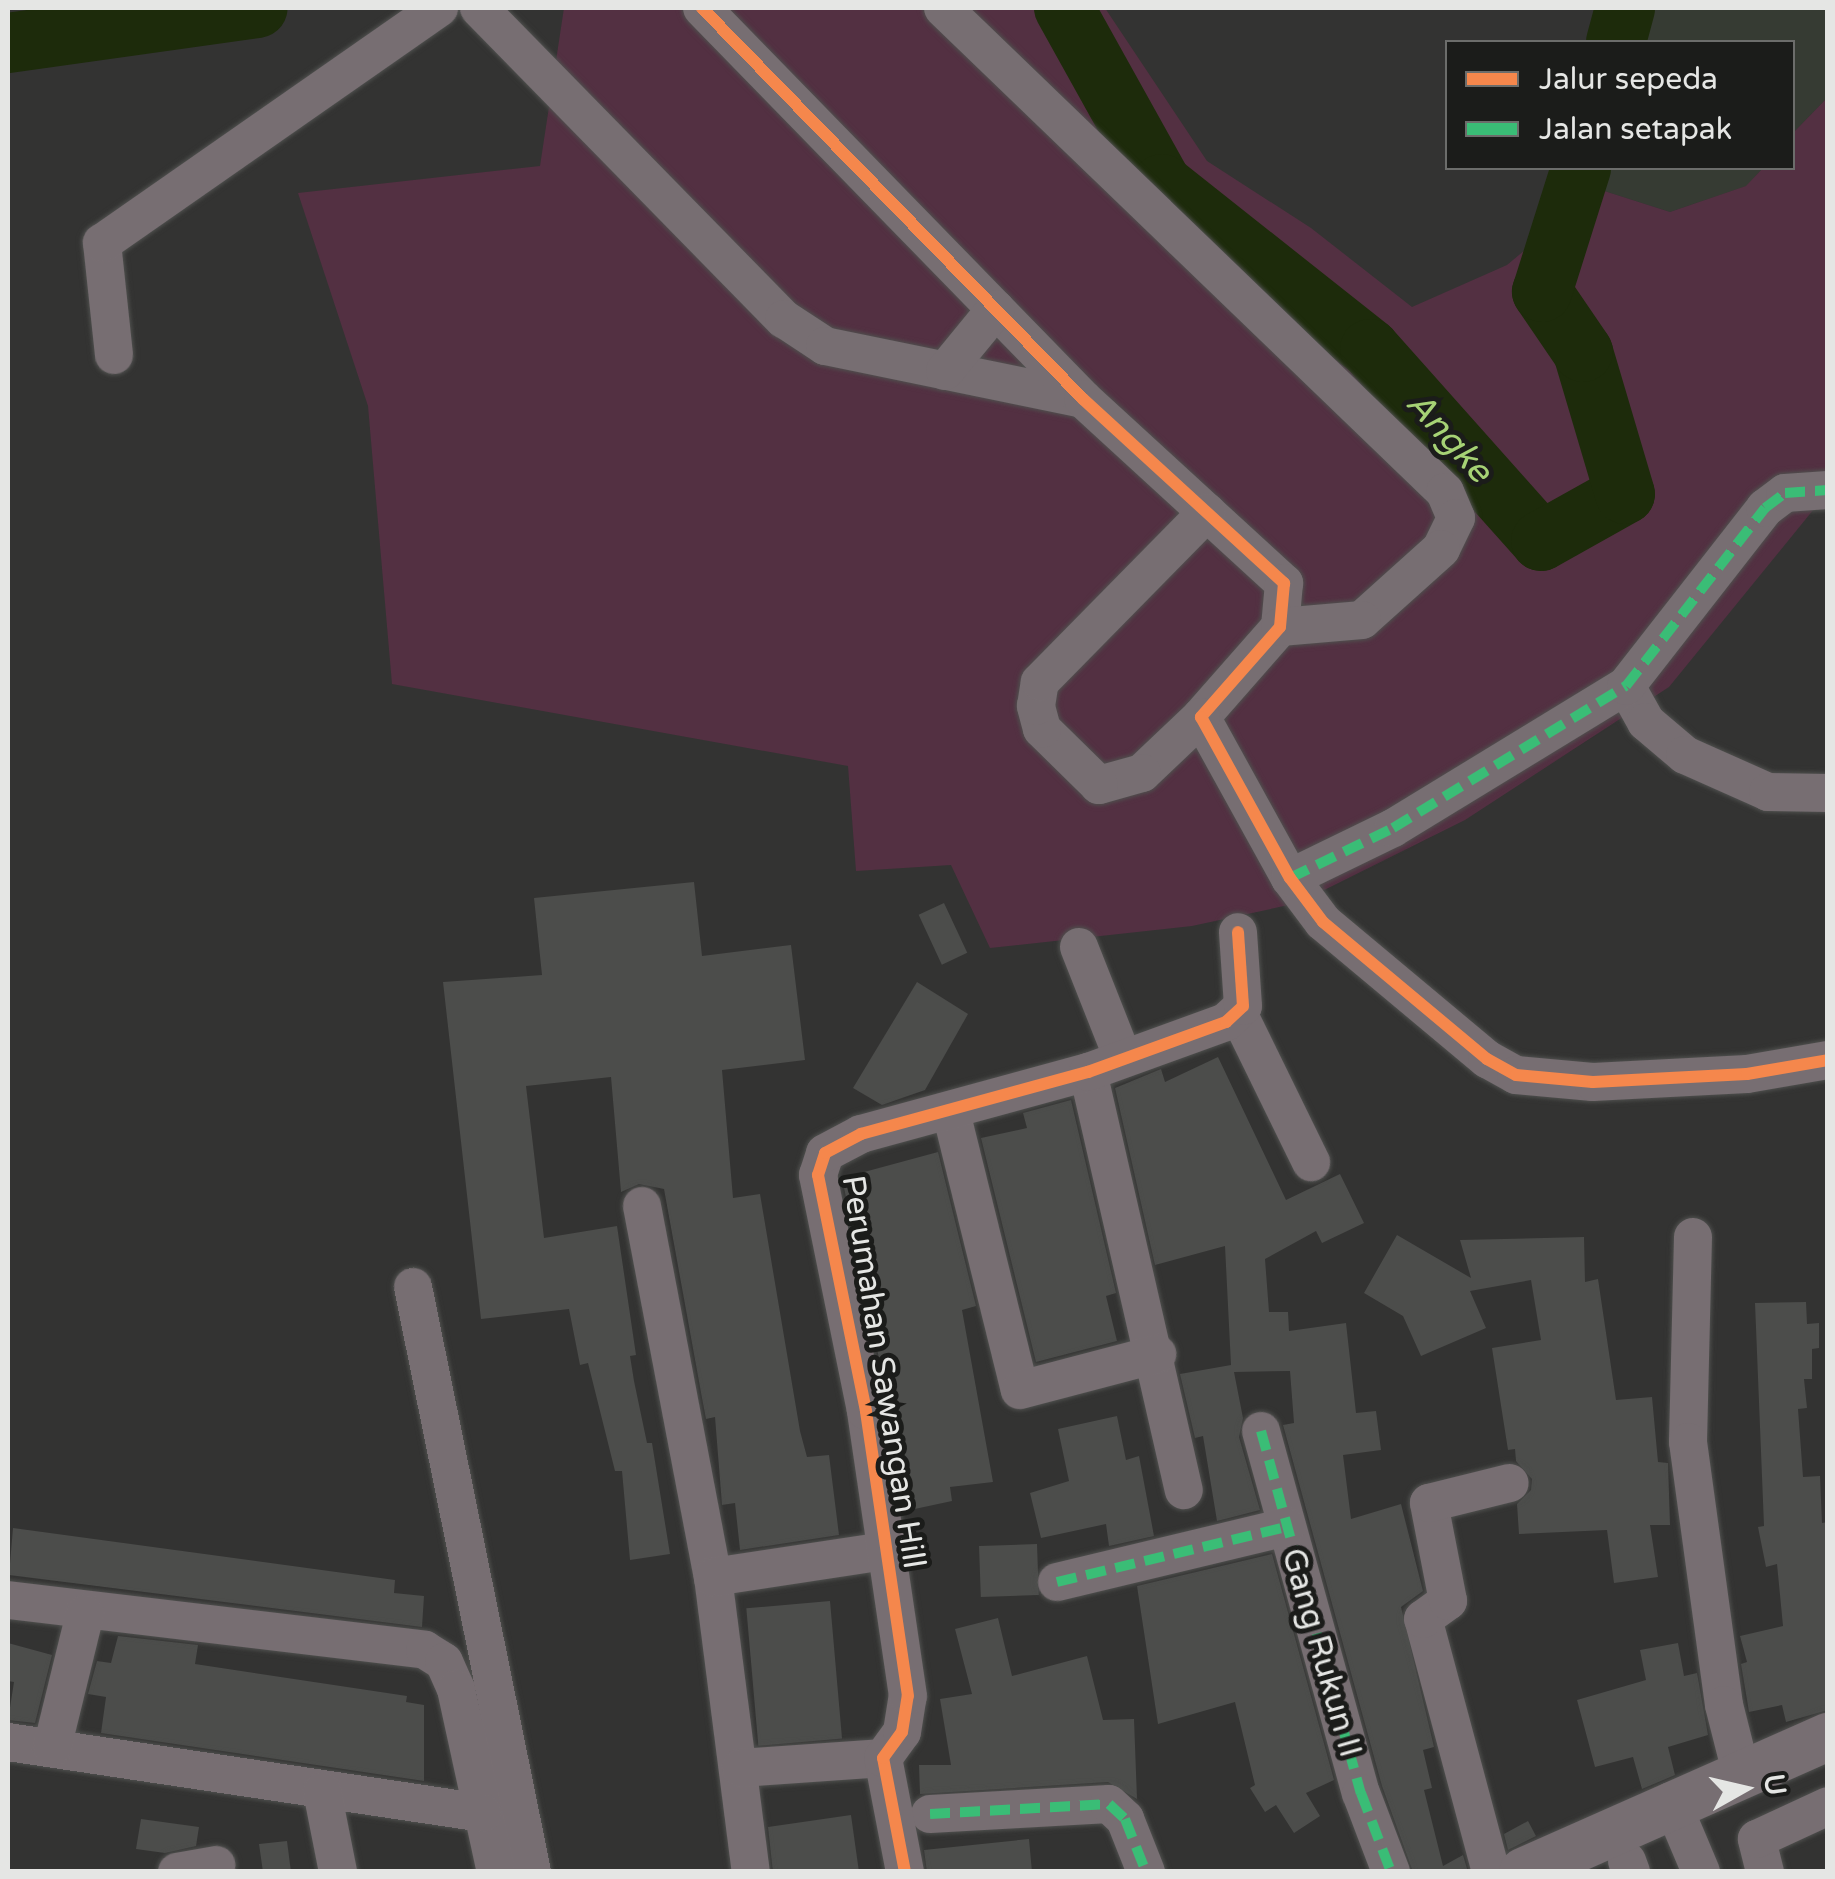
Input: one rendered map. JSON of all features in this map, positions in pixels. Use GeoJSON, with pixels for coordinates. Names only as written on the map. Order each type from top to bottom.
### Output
{"type":"FeatureCollection","features":[{"type":"Feature","properties":{"kind":"main road"},"geometry":{"type":"LineString","coordinates":[[1523,1872],[1671,1801],[1828,1737]]}},
{"type":"Feature","properties":{"kind":"street"},"geometry":{"type":"LineString","coordinates":[[114,355],[102,243],[439,8]]}},
{"type":"Feature","properties":{"kind":"street"},"geometry":{"type":"LineString","coordinates":[[479,8],[784,319],[824,346],[1082,399]]}},
{"type":"Feature","properties":{"kind":"street"},"geometry":{"type":"LineString","coordinates":[[702,8],[1082,399],[1208,512],[1284,583],[1280,627],[1202,717],[1142,773],[1099,785],[1042,729],[1036,706],[1040,682],[1208,512]]}},
{"type":"Feature","properties":{"kind":"street"},"geometry":{"type":"LineString","coordinates":[[942,8],[1444,492],[1456,518],[1442,550],[1362,620],[1280,627]]}},
{"type":"Feature","properties":{"kind":"street"},"geometry":{"type":"LineString","coordinates":[[945,371],[996,308]]}},
{"type":"Feature","properties":{"kind":"street"},"geometry":{"type":"LineString","coordinates":[[1290,878],[1394,828],[1626,686],[1765,508],[1785,493],[1828,490]]}},
{"type":"Feature","properties":{"kind":"street"},"geometry":{"type":"LineString","coordinates":[[1626,686],[1646,722],[1686,755],[1768,792],[1828,793]]}},
{"type":"Feature","properties":{"kind":"street"},"geometry":{"type":"LineString","coordinates":[[1202,717],[1290,878],[1323,922],[1487,1060],[1516,1075],[1593,1082],[1747,1074],[1828,1060]]}},
{"type":"Feature","properties":{"kind":"street"},"geometry":{"type":"LineString","coordinates":[[1238,932],[1244,989],[1239,1014],[1311,1162]]}},
{"type":"Feature","properties":{"kind":"street"},"geometry":{"type":"LineString","coordinates":[[1079,947],[1106,1065],[1184,1490]]}},
{"type":"Feature","properties":{"kind":"street","name":"Perumahan Sawangan Hill"},"geometry":{"type":"LineString","coordinates":[[883,1758],[902,1732],[908,1696],[866,1411],[818,1176],[825,1153],[840,1141],[1106,1065],[1239,1014]]}},
{"type":"Feature","properties":{"kind":"street"},"geometry":{"type":"LineString","coordinates":[[951,1112],[1020,1390],[1157,1354]]}},
{"type":"Feature","properties":{"kind":"street"},"geometry":{"type":"LineString","coordinates":[[642,1206],[713,1578],[752,1872]]}},
{"type":"Feature","properties":{"kind":"street"},"geometry":{"type":"LineString","coordinates":[[1692,1238],[1688,1442],[1724,1704],[1741,1772]]}},
{"type":"Feature","properties":{"kind":"street"},"geometry":{"type":"LineString","coordinates":[[413,1288],[532,1872]]}},
{"type":"Feature","properties":{"kind":"street","name":"Gang Rukun II"},"geometry":{"type":"LineString","coordinates":[[1261,1431],[1356,1778],[1391,1872]]}},
{"type":"Feature","properties":{"kind":"street"},"geometry":{"type":"LineString","coordinates":[[1491,1872],[1422,1619],[1448,1600],[1429,1503],[1510,1484]]}},
{"type":"Feature","properties":{"kind":"street"},"geometry":{"type":"LineString","coordinates":[[1057,1582],[1286,1527]]}},
{"type":"Feature","properties":{"kind":"street"},"geometry":{"type":"LineString","coordinates":[[713,1578],[884,1550]]}},
{"type":"Feature","properties":{"kind":"street"},"geometry":{"type":"LineString","coordinates":[[8,1600],[86,1614],[425,1650],[444,1662],[456,1689],[496,1872]]}},
{"type":"Feature","properties":{"kind":"street"},"geometry":{"type":"LineString","coordinates":[[52,1748],[86,1614]]}},
{"type":"Feature","properties":{"kind":"street"},"geometry":{"type":"LineString","coordinates":[[8,1742],[482,1813]]}},
{"type":"Feature","properties":{"kind":"street"},"geometry":{"type":"LineString","coordinates":[[741,1768],[883,1758],[905,1872]]}},
{"type":"Feature","properties":{"kind":"street"},"geometry":{"type":"LineString","coordinates":[[322,1792],[338,1872]]}},
{"type":"Feature","properties":{"kind":"street"},"geometry":{"type":"LineString","coordinates":[[1671,1801],[1701,1872]]}},
{"type":"Feature","properties":{"kind":"street"},"geometry":{"type":"LineString","coordinates":[[930,1814],[1109,1804],[1125,1819],[1146,1872]]}},
{"type":"Feature","properties":{"kind":"street"},"geometry":{"type":"LineString","coordinates":[[1765,1872],[1757,1839],[1828,1806]]}},
{"type":"Feature","properties":{"kind":"street"},"geometry":{"type":"LineString","coordinates":[[177,1872],[216,1865]]}},
{"type":"Feature","properties":{"kind":"shaded area"},"geometry":{"type":"Polygon","coordinates":[[[564,8],[1105,8],[1207,161],[1311,228],[1412,307],[1507,265],[1598,189],[1670,212],[1746,186],[1761,170],[1795,170],[1795,131],[1827,98],[1827,493],[1669,687],[1465,820],[1298,903],[1192,926],[990,948],[951,865],[856,871],[848,766],[392,684],[368,406],[298,193],[540,166],[564,8]]]}},
{"type":"Feature","properties":{"kind":"shaded area"},"geometry":{"type":"Polygon","coordinates":[[[1638,8],[1827,8],[1827,98],[1795,131],[1795,40],[1645,40],[1638,8]]]}},
{"type":"Feature","properties":{"kind":"shaded area"},"geometry":{"type":"Polygon","coordinates":[[[1606,170],[1761,170],[1747,186],[1670,212],[1598,189],[1606,170]]]}},
{"type":"Feature","properties":{"kind":"building"},"geometry":{"type":"Polygon","coordinates":[[[694,882],[702,956],[791,945],[805,1060],[722,1070],[733,1198],[760,1194],[800,1431],[807,1457],[829,1455],[839,1535],[740,1550],[735,1503],[722,1505],[715,1417],[706,1419],[664,1189],[639,1184],[621,1192],[611,1077],[526,1086],[544,1238],[617,1226],[636,1355],[630,1356],[634,1381],[647,1443],[652,1443],[670,1554],[630,1560],[622,1471],[615,1471],[588,1363],[580,1365],[569,1309],[481,1319],[443,982],[542,975],[534,898],[694,882]]]}},
{"type":"Feature","properties":{"kind":"building"},"geometry":{"type":"Polygon","coordinates":[[[944,903],[967,953],[942,965],[919,915],[944,903]]]}},
{"type":"Feature","properties":{"kind":"building"},"geometry":{"type":"Polygon","coordinates":[[[917,982],[968,1014],[925,1090],[882,1105],[853,1088],[917,982]]]}},
{"type":"Feature","properties":{"kind":"building"},"geometry":{"type":"Polygon","coordinates":[[[1218,1057],[1286,1200],[1340,1174],[1364,1223],[1322,1243],[1316,1231],[1265,1259],[1269,1312],[1288,1312],[1289,1331],[1346,1323],[1356,1413],[1376,1411],[1381,1450],[1343,1455],[1351,1519],[1401,1504],[1423,1591],[1401,1607],[1434,1747],[1423,1750],[1432,1788],[1424,1790],[1443,1866],[1463,1855],[1468,1872],[1413,1872],[1382,1786],[1283,1425],[1294,1423],[1290,1371],[1234,1372],[1243,1418],[1239,1437],[1260,1510],[1217,1521],[1203,1436],[1195,1438],[1180,1374],[1231,1365],[1225,1246],[1155,1265],[1115,1088],[1161,1069],[1165,1082],[1218,1057]]]}},
{"type":"Feature","properties":{"kind":"building"},"geometry":{"type":"Polygon","coordinates":[[[1071,1100],[1116,1293],[1106,1296],[1117,1341],[1036,1362],[981,1138],[1027,1128],[1023,1113],[1071,1100]]]}},
{"type":"Feature","properties":{"kind":"building"},"geometry":{"type":"Polygon","coordinates":[[[938,1152],[976,1306],[962,1310],[993,1482],[950,1487],[952,1501],[910,1510],[842,1178],[938,1152]]]}},
{"type":"Feature","properties":{"kind":"building"},"geometry":{"type":"Polygon","coordinates":[[[1397,1235],[1471,1278],[1460,1240],[1584,1237],[1585,1282],[1598,1279],[1616,1400],[1652,1397],[1658,1462],[1668,1463],[1670,1525],[1650,1525],[1658,1577],[1614,1583],[1607,1530],[1519,1534],[1517,1504],[1531,1490],[1532,1479],[1516,1461],[1515,1449],[1508,1450],[1492,1348],[1541,1340],[1531,1280],[1470,1291],[1486,1328],[1421,1356],[1403,1316],[1364,1293],[1397,1235]]]}},
{"type":"Feature","properties":{"kind":"building"},"geometry":{"type":"Polygon","coordinates":[[[1806,1302],[1807,1324],[1819,1323],[1819,1348],[1812,1349],[1812,1379],[1804,1379],[1807,1408],[1798,1409],[1803,1477],[1820,1476],[1822,1523],[1828,1522],[1828,1710],[1786,1722],[1782,1705],[1749,1712],[1741,1664],[1747,1662],[1740,1636],[1783,1626],[1777,1564],[1766,1567],[1758,1527],[1764,1526],[1755,1303],[1806,1302]]]}},
{"type":"Feature","properties":{"kind":"building"},"geometry":{"type":"Polygon","coordinates":[[[1117,1416],[1126,1460],[1139,1456],[1154,1536],[1109,1546],[1106,1524],[1041,1538],[1030,1493],[1069,1481],[1058,1429],[1117,1416]]]}},
{"type":"Feature","properties":{"kind":"building"},"geometry":{"type":"Polygon","coordinates":[[[13,1528],[395,1580],[394,1593],[424,1596],[422,1627],[9,1575],[13,1528]]]}},
{"type":"Feature","properties":{"kind":"building"},"geometry":{"type":"Polygon","coordinates":[[[1037,1544],[1039,1595],[981,1597],[979,1546],[1037,1544]]]}},
{"type":"Feature","properties":{"kind":"building"},"geometry":{"type":"Polygon","coordinates":[[[1272,1554],[1334,1780],[1306,1793],[1320,1816],[1294,1833],[1276,1805],[1265,1812],[1250,1788],[1255,1785],[1235,1702],[1158,1724],[1137,1586],[1272,1554]]]}},
{"type":"Feature","properties":{"kind":"building"},"geometry":{"type":"Polygon","coordinates":[[[830,1601],[842,1738],[758,1746],[746,1608],[830,1601]]]}},
{"type":"Feature","properties":{"kind":"building"},"geometry":{"type":"Polygon","coordinates":[[[998,1618],[1012,1676],[1087,1656],[1103,1720],[1134,1719],[1137,1799],[1108,1782],[920,1794],[919,1765],[951,1765],[940,1699],[972,1694],[955,1629],[998,1618]]]}},
{"type":"Feature","properties":{"kind":"building"},"geometry":{"type":"Polygon","coordinates":[[[118,1636],[198,1645],[195,1664],[407,1696],[406,1702],[424,1705],[424,1781],[101,1733],[106,1697],[88,1694],[97,1661],[111,1663],[118,1636]]]}},
{"type":"Feature","properties":{"kind":"building"},"geometry":{"type":"Polygon","coordinates":[[[8,1643],[52,1655],[35,1723],[8,1720],[14,1682],[8,1681],[8,1643]]]}},
{"type":"Feature","properties":{"kind":"building"},"geometry":{"type":"Polygon","coordinates":[[[1678,1643],[1684,1676],[1697,1673],[1708,1735],[1668,1747],[1675,1775],[1642,1789],[1633,1757],[1595,1767],[1577,1700],[1646,1680],[1640,1650],[1678,1643]]]}},
{"type":"Feature","properties":{"kind":"building"},"geometry":{"type":"Polygon","coordinates":[[[851,1815],[859,1872],[773,1872],[768,1827],[851,1815]]]}},
{"type":"Feature","properties":{"kind":"building"},"geometry":{"type":"Polygon","coordinates":[[[141,1819],[199,1827],[196,1846],[165,1853],[136,1849],[141,1819]]]}},
{"type":"Feature","properties":{"kind":"building"},"geometry":{"type":"Polygon","coordinates":[[[1528,1821],[1536,1836],[1508,1850],[1504,1834],[1528,1821]]]}},
{"type":"Feature","properties":{"kind":"building"},"geometry":{"type":"Polygon","coordinates":[[[1029,1839],[1032,1872],[927,1872],[924,1850],[1029,1839]]]}},
{"type":"Feature","properties":{"kind":"building"},"geometry":{"type":"Polygon","coordinates":[[[287,1841],[291,1872],[263,1872],[259,1844],[287,1841]]]}},
{"type":"Feature","properties":{"kind":"waterway","name":"Angke"},"geometry":{"type":"LineString","coordinates":[[8,43],[258,8]]}},
{"type":"Feature","properties":{"kind":"waterway","name":"Angke"},"geometry":{"type":"LineString","coordinates":[[1064,8],[1162,184],[1370,349],[1541,541],[1625,494],[1583,352],[1542,292],[1580,170]]}},
{"type":"Feature","properties":{"kind":"waterway","name":"Angke"},"geometry":{"type":"LineString","coordinates":[[1617,40],[1625,8]]}},
{"type":"Feature","properties":{"kind":"marked path"},"geometry":{"type":"LineString","coordinates":[[1290,878],[1393,828],[1626,686],[1765,508],[1785,493],[1828,490]]}},
{"type":"Feature","properties":{"kind":"marked path"},"geometry":{"type":"LineString","coordinates":[[1261,1431],[1361,1793],[1391,1872]]}},
{"type":"Feature","properties":{"kind":"marked path"},"geometry":{"type":"LineString","coordinates":[[1057,1582],[1286,1527]]}},
{"type":"Feature","properties":{"kind":"marked path"},"geometry":{"type":"LineString","coordinates":[[930,1814],[1109,1804],[1125,1819],[1146,1872]]}},
{"type":"Feature","properties":{"kind":"cycle path"},"geometry":{"type":"LineString","coordinates":[[702,8],[1083,399],[1284,583],[1280,627],[1201,717],[1290,878],[1323,922],[1487,1059],[1516,1075],[1593,1082],[1747,1074],[1828,1060]]}},
{"type":"Feature","properties":{"kind":"cycle path"},"geometry":{"type":"LineString","coordinates":[[905,1872],[883,1758],[902,1732],[908,1696],[866,1411],[818,1175],[825,1153],[861,1134],[1088,1072],[1226,1022],[1243,1006],[1238,932]]}}]}
